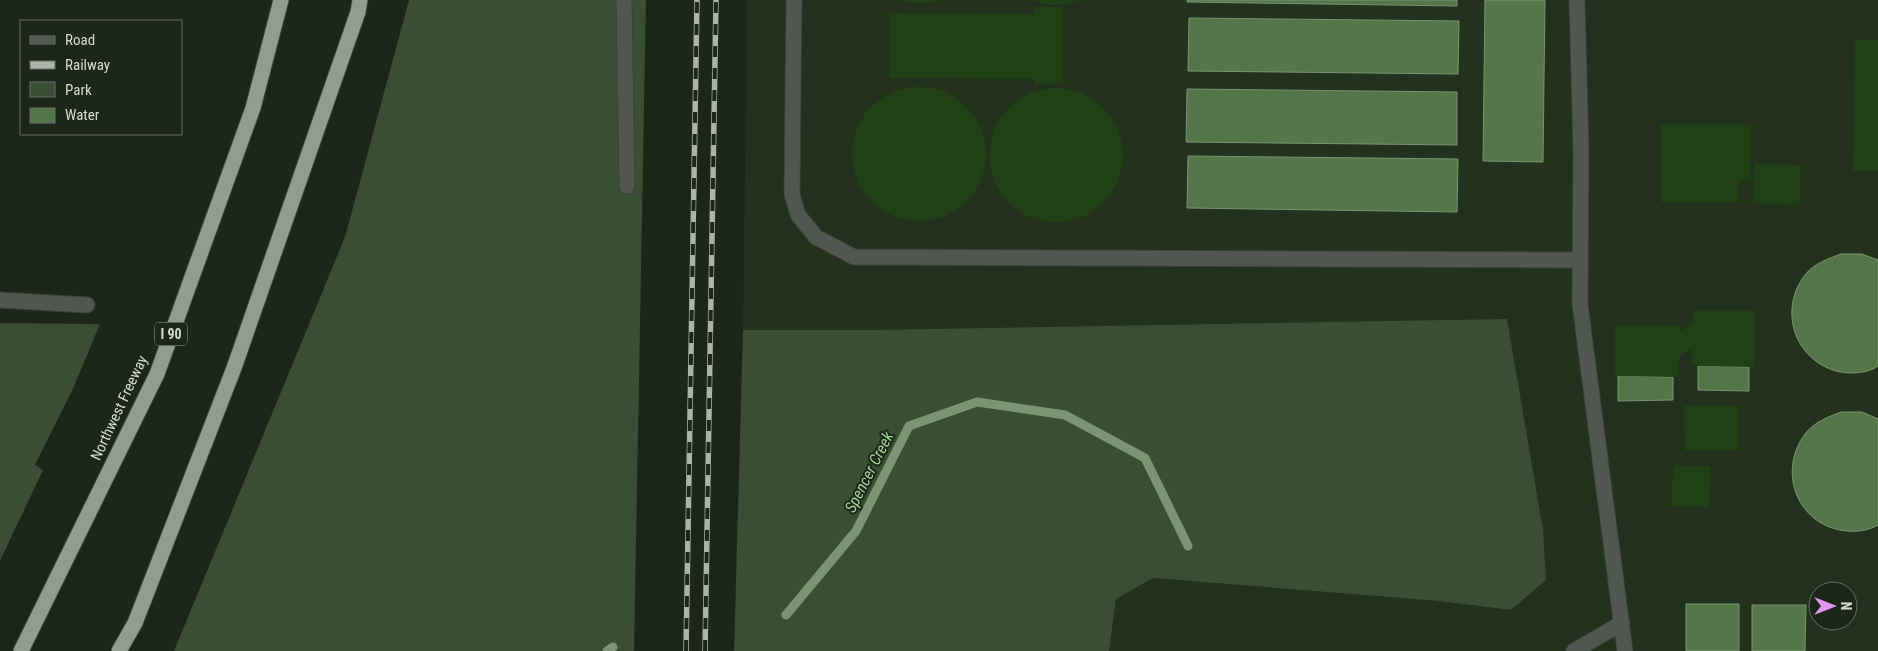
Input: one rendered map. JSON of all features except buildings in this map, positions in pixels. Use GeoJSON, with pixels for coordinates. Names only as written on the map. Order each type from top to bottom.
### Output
{"type":"FeatureCollection","features":[{"type":"Feature","properties":{"kind":"highway","name":"Northwest Freeway"},"geometry":{"type":"LineString","coordinates":[[21,651],[157,374],[253,108],[281,0]]}},
{"type":"Feature","properties":{"kind":"highway"},"geometry":{"type":"LineString","coordinates":[[119,651],[135,622],[234,368],[358,12],[360,0]]}},
{"type":"Feature","properties":{"kind":"street"},"geometry":{"type":"LineString","coordinates":[[624,0],[627,186]]}},
{"type":"Feature","properties":{"kind":"street"},"geometry":{"type":"LineString","coordinates":[[794,0],[792,194],[798,215],[816,236],[854,257],[1580,260]]}},
{"type":"Feature","properties":{"kind":"street"},"geometry":{"type":"LineString","coordinates":[[1577,0],[1581,150],[1580,304],[1625,651]]}},
{"type":"Feature","properties":{"kind":"street"},"geometry":{"type":"LineString","coordinates":[[0,300],[87,305]]}},
{"type":"Feature","properties":{"kind":"street"},"geometry":{"type":"LineString","coordinates":[[1574,651],[1622,622]]}},
{"type":"Feature","properties":{"kind":"shaded area"},"geometry":{"type":"Polygon","coordinates":[[[747,0],[1878,0],[1878,651],[1109,651],[1116,599],[1153,578],[1438,601],[1511,610],[1546,580],[874,330],[743,330],[747,0]]]}},
{"type":"Feature","properties":{"kind":"green space"},"geometry":{"type":"Polygon","coordinates":[[[409,0],[646,0],[634,651],[174,651],[345,237],[409,0]]]}},
{"type":"Feature","properties":{"kind":"green space"},"geometry":{"type":"Polygon","coordinates":[[[1507,319],[1543,530],[1546,580],[1511,610],[1438,601],[1153,578],[1116,599],[1109,651],[734,651],[743,330],[874,330],[1507,319]]]}},
{"type":"Feature","properties":{"kind":"green space"},"geometry":{"type":"Polygon","coordinates":[[[0,323],[100,324],[72,391],[35,465],[43,470],[0,561],[0,323]]]}},
{"type":"Feature","properties":{"kind":"water"},"geometry":{"type":"Polygon","coordinates":[[[1187,0],[1457,0],[1457,6],[1187,2],[1187,0]]]}},
{"type":"Feature","properties":{"kind":"water"},"geometry":{"type":"Polygon","coordinates":[[[1485,0],[1545,0],[1543,162],[1483,161],[1485,0]]]}},
{"type":"Feature","properties":{"kind":"water"},"geometry":{"type":"Polygon","coordinates":[[[1189,18],[1459,21],[1458,74],[1188,71],[1189,18]]]}},
{"type":"Feature","properties":{"kind":"water"},"geometry":{"type":"Polygon","coordinates":[[[1187,89],[1457,92],[1457,145],[1186,142],[1187,89]]]}},
{"type":"Feature","properties":{"kind":"water"},"geometry":{"type":"Polygon","coordinates":[[[1188,156],[1458,159],[1457,212],[1187,208],[1188,156]]]}},
{"type":"Feature","properties":{"kind":"water"},"geometry":{"type":"Polygon","coordinates":[[[1841,254],[1862,254],[1878,260],[1878,366],[1864,372],[1848,373],[1831,369],[1816,361],[1805,351],[1797,337],[1793,322],[1792,306],[1796,290],[1805,275],[1817,264],[1841,254]]]}},
{"type":"Feature","properties":{"kind":"water"},"geometry":{"type":"Polygon","coordinates":[[[1698,366],[1749,367],[1749,391],[1698,390],[1698,366]]]}},
{"type":"Feature","properties":{"kind":"water"},"geometry":{"type":"Polygon","coordinates":[[[1618,376],[1673,377],[1673,400],[1618,401],[1618,376]]]}},
{"type":"Feature","properties":{"kind":"water"},"geometry":{"type":"Polygon","coordinates":[[[1841,412],[1862,412],[1878,419],[1878,525],[1864,530],[1848,531],[1831,528],[1817,520],[1805,509],[1797,496],[1793,481],[1793,465],[1797,449],[1805,434],[1817,423],[1841,412]]]}},
{"type":"Feature","properties":{"kind":"water"},"geometry":{"type":"Polygon","coordinates":[[[1686,604],[1739,604],[1739,651],[1686,651],[1686,604]]]}},
{"type":"Feature","properties":{"kind":"water"},"geometry":{"type":"Polygon","coordinates":[[[1752,605],[1806,605],[1805,651],[1752,651],[1752,605]]]}},
{"type":"Feature","properties":{"kind":"waterway","name":"Spencer Creek"},"geometry":{"type":"LineString","coordinates":[[786,615],[856,531],[909,426],[977,402],[1065,415],[1145,458],[1188,546]]}},
{"type":"Feature","properties":{"kind":"waterway","name":"Spencer Creek"},"geometry":{"type":"LineString","coordinates":[[607,651],[613,647]]}},
{"type":"Feature","properties":{"kind":"railway"},"geometry":{"type":"LineString","coordinates":[[686,651],[697,0]]}},
{"type":"Feature","properties":{"kind":"railway"},"geometry":{"type":"LineString","coordinates":[[705,651],[716,0]]}}]}
